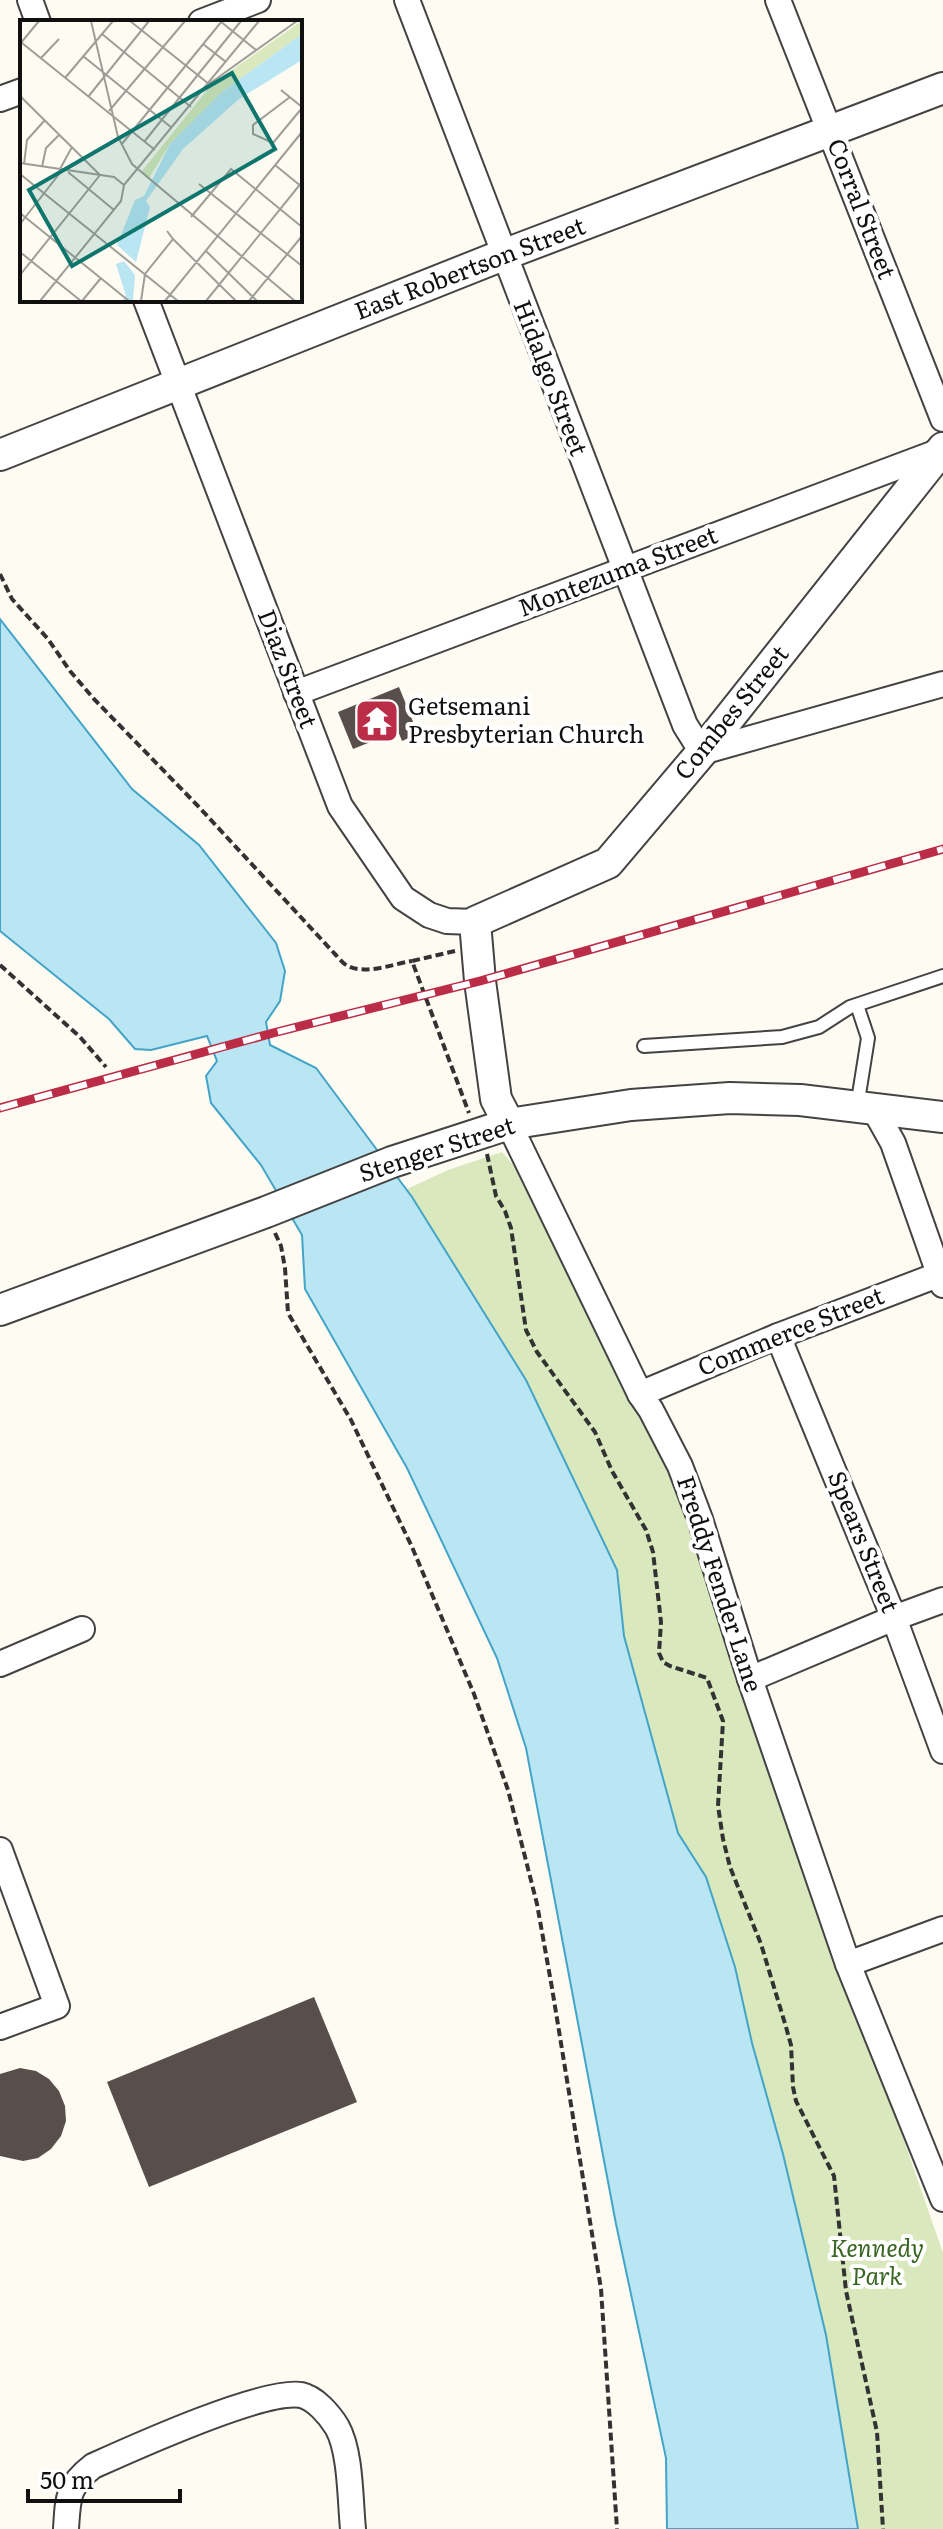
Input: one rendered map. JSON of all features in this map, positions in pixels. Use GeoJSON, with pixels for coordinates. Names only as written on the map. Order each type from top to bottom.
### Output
{"type":"FeatureCollection","features":[{"type":"Feature","properties":{"kind":"street"},"geometry":{"type":"LineString","coordinates":[[30,0],[37,20]]}},
{"type":"Feature","properties":{"kind":"street"},"geometry":{"type":"LineString","coordinates":[[206,20],[258,0]]}},
{"type":"Feature","properties":{"kind":"street","name":"Hidalgo Street"},"geometry":{"type":"LineString","coordinates":[[407,0],[685,725],[702,752]]}},
{"type":"Feature","properties":{"kind":"street","name":"Corral Street"},"geometry":{"type":"LineString","coordinates":[[778,0],[943,419]]}},
{"type":"Feature","properties":{"kind":"street","name":"East Robertson Street"},"geometry":{"type":"LineString","coordinates":[[0,455],[503,255],[943,88]]}},
{"type":"Feature","properties":{"kind":"street"},"geometry":{"type":"LineString","coordinates":[[0,99],[20,92]]}},
{"type":"Feature","properties":{"kind":"street","name":"Diaz Street"},"geometry":{"type":"LineString","coordinates":[[147,302],[340,806],[403,898],[429,915],[476,934]]}},
{"type":"Feature","properties":{"kind":"street","name":"Montezuma Street"},"geometry":{"type":"LineString","coordinates":[[296,693],[942,449]]}},
{"type":"Feature","properties":{"kind":"street","name":"Combes Street"},"geometry":{"type":"LineString","coordinates":[[476,934],[608,863],[702,752],[942,449]]}},
{"type":"Feature","properties":{"kind":"street"},"geometry":{"type":"LineString","coordinates":[[702,752],[943,684]]}},
{"type":"Feature","properties":{"kind":"street","name":"Freddy Fender Lane"},"geometry":{"type":"LineString","coordinates":[[476,934],[496,1099],[640,1394],[680,1466],[848,1964],[943,2199]]}},
{"type":"Feature","properties":{"kind":"street","name":"Stenger Street"},"geometry":{"type":"LineString","coordinates":[[0,1310],[392,1162],[509,1124],[631,1105],[730,1098],[800,1100],[943,1117]]}},
{"type":"Feature","properties":{"kind":"street"},"geometry":{"type":"LineString","coordinates":[[866,1108],[893,1143],[942,1277]]}},
{"type":"Feature","properties":{"kind":"street","name":"Commerce Street"},"geometry":{"type":"LineString","coordinates":[[640,1394],[778,1336],[942,1277]]}},
{"type":"Feature","properties":{"kind":"street","name":"Spears Street"},"geometry":{"type":"LineString","coordinates":[[778,1336],[894,1618],[943,1751]]}},
{"type":"Feature","properties":{"kind":"street"},"geometry":{"type":"LineString","coordinates":[[750,1679],[943,1600]]}},
{"type":"Feature","properties":{"kind":"street"},"geometry":{"type":"LineString","coordinates":[[0,1664],[82,1629]]}},
{"type":"Feature","properties":{"kind":"street"},"geometry":{"type":"LineString","coordinates":[[0,1850],[57,2006],[0,2027]]}},
{"type":"Feature","properties":{"kind":"street"},"geometry":{"type":"LineString","coordinates":[[848,1964],[943,1929]]}},
{"type":"Feature","properties":{"kind":"street"},"geometry":{"type":"LineString","coordinates":[[66,2529],[68,2494],[78,2478],[93,2466],[265,2398],[298,2395],[313,2399],[336,2425],[344,2443],[353,2529]]}},
{"type":"Feature","properties":{"kind":"lane"},"geometry":{"type":"LineString","coordinates":[[644,1046],[782,1037],[819,1027],[857,1005],[943,976]]}},
{"type":"Feature","properties":{"kind":"lane"},"geometry":{"type":"LineString","coordinates":[[857,1005],[868,1038],[866,1108]]}},
{"type":"Feature","properties":{"kind":"path"},"geometry":{"type":"LineString","coordinates":[[0,574],[12,599],[48,639],[94,699],[348,966],[373,969],[412,961],[476,934]]}},
{"type":"Feature","properties":{"kind":"path"},"geometry":{"type":"LineString","coordinates":[[412,961],[455,1082],[488,1158],[496,1196],[511,1228],[526,1330],[537,1352],[595,1432],[612,1471],[646,1530],[653,1552],[661,1622],[659,1653],[663,1662],[707,1678],[723,1721],[718,1806],[723,1839],[786,2027],[791,2045],[796,2101],[834,2176],[846,2291],[877,2432],[883,2529]]}},
{"type":"Feature","properties":{"kind":"path"},"geometry":{"type":"LineString","coordinates":[[0,965],[80,1037],[106,1067]]}},
{"type":"Feature","properties":{"kind":"path"},"geometry":{"type":"LineString","coordinates":[[266,1212],[281,1246],[288,1313],[351,1420],[412,1547],[489,1732],[508,1790],[537,1904],[601,2289],[617,2529]]}},
{"type":"Feature","properties":{"kind":"green space","name":"Kennedy Park"},"geometry":{"type":"Polygon","coordinates":[[[502,1152],[516,1168],[684,1505],[943,2253],[943,2529],[858,2529],[826,2335],[735,1967],[706,1877],[678,1834],[624,1636],[617,1570],[526,1380],[407,1189],[448,1170],[502,1152]]]}},
{"type":"Feature","properties":{"kind":"water"},"geometry":{"type":"Polygon","coordinates":[[[0,619],[132,789],[199,845],[276,943],[285,971],[280,1001],[266,1022],[270,1045],[316,1068],[412,1197],[526,1380],[617,1570],[624,1636],[678,1833],[706,1877],[735,1967],[752,2043],[783,2154],[826,2335],[858,2529],[667,2529],[666,2458],[616,2224],[526,1748],[497,1658],[407,1468],[305,1289],[302,1235],[261,1165],[211,1103],[206,1076],[217,1061],[207,1036],[151,1050],[135,1049],[109,1019],[0,931],[0,619]]]}},
{"type":"Feature","properties":{"kind":"building","name":"Getsemani Presbyterian Church"},"geometry":{"type":"Polygon","coordinates":[[[399,687],[418,734],[402,741],[398,731],[353,749],[338,712],[399,687]]]}},
{"type":"Feature","properties":{"kind":"building"},"geometry":{"type":"Polygon","coordinates":[[[314,1997],[357,2102],[149,2187],[107,2082],[314,1997]]]}},
{"type":"Feature","properties":{"kind":"building"},"geometry":{"type":"Polygon","coordinates":[[[20,2068],[36,2071],[49,2079],[59,2091],[65,2106],[66,2121],[61,2136],[51,2149],[38,2158],[23,2161],[0,2156],[0,2074],[20,2068]]]}},
{"type":"Feature","properties":{"kind":"railway"},"geometry":{"type":"LineString","coordinates":[[0,1108],[273,1033],[480,981],[943,849]]}},
{"type":"Feature","properties":{"kind":"place","name":"Getsemani Presbyterian Church"},"geometry":{"type":"Point","coordinates":[377,721]}}]}
